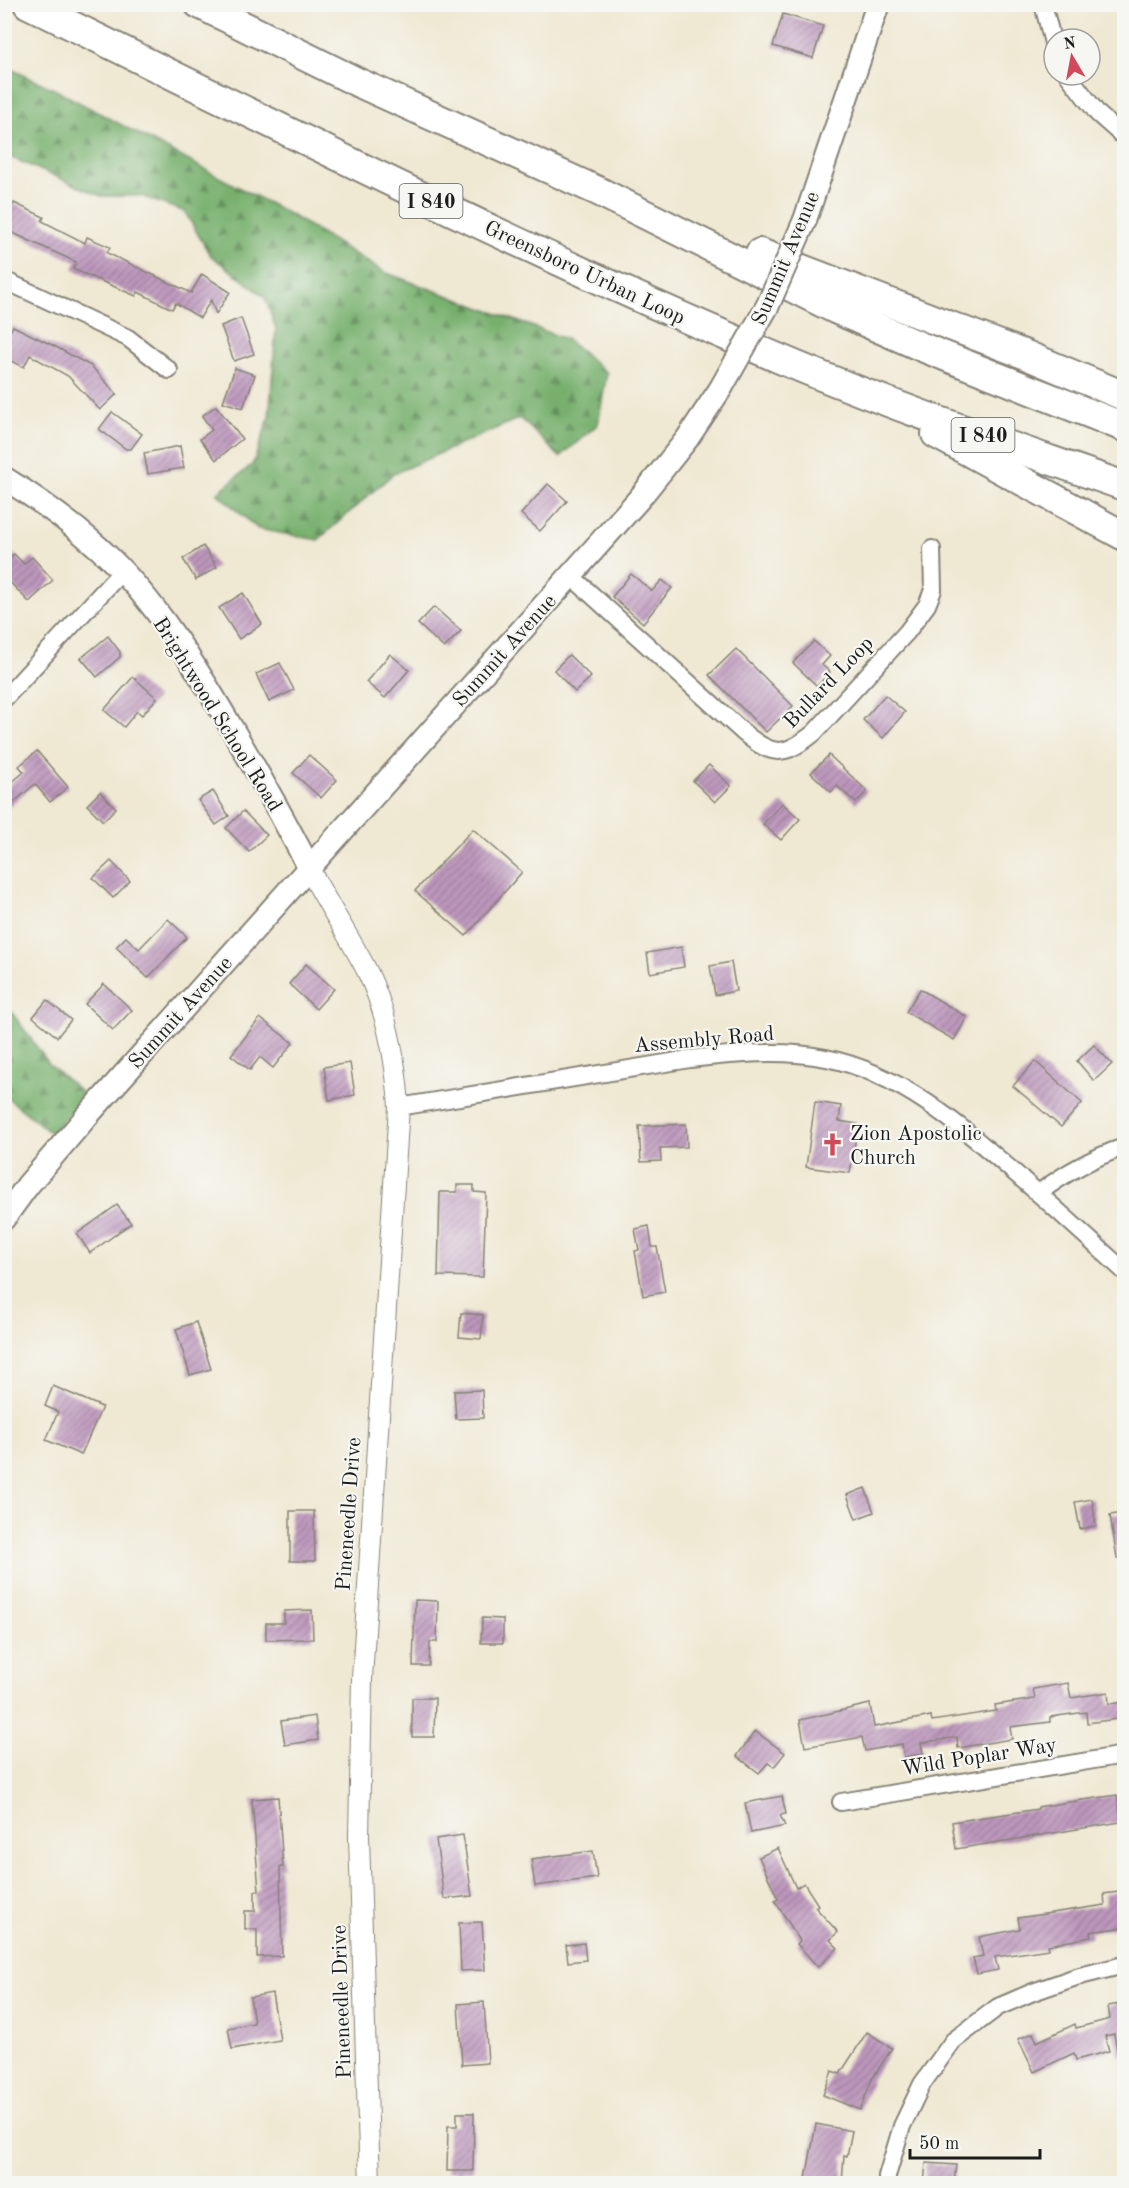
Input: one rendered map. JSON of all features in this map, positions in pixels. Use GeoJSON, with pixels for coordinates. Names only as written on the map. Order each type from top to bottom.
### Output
{"type":"FeatureCollection","features":[{"type":"Feature","properties":{"kind":"highway","name":"Greensboro Urban Loop"},"geometry":{"type":"LineString","coordinates":[[28,4],[488,228],[684,317],[841,384],[1125,486]]}},
{"type":"Feature","properties":{"kind":"highway","name":"I 840"},"geometry":{"type":"LineString","coordinates":[[199,4],[357,82],[598,192],[835,309],[922,347],[1125,427]]}},
{"type":"Feature","properties":{"kind":"highway"},"geometry":{"type":"LineString","coordinates":[[598,192],[1026,355],[1125,396]]}},
{"type":"Feature","properties":{"kind":"highway"},"geometry":{"type":"LineString","coordinates":[[1026,355],[1125,384]]}},
{"type":"Feature","properties":{"kind":"highway"},"geometry":{"type":"LineString","coordinates":[[841,384],[1125,536]]}},
{"type":"Feature","properties":{"kind":"main road","name":"Summit Avenue"},"geometry":{"type":"LineString","coordinates":[[4,1218],[28,1185],[87,1116],[664,470],[722,388],[768,305],[805,220],[878,4]]}},
{"type":"Feature","properties":{"kind":"main road","name":"Brightwood School Road"},"geometry":{"type":"LineString","coordinates":[[4,478],[49,506],[100,549],[122,571],[157,614],[192,663],[253,765],[309,868]]}},
{"type":"Feature","properties":{"kind":"street"},"geometry":{"type":"LineString","coordinates":[[1043,4],[1049,27]]}},
{"type":"Feature","properties":{"kind":"street"},"geometry":{"type":"LineString","coordinates":[[1077,87],[1098,114],[1125,137]]}},
{"type":"Feature","properties":{"kind":"street"},"geometry":{"type":"LineString","coordinates":[[4,280],[128,338],[169,370]]}},
{"type":"Feature","properties":{"kind":"street","name":"Bullard Loop"},"geometry":{"type":"LineString","coordinates":[[571,576],[744,733],[761,747],[776,753],[798,746],[814,733],[914,623],[927,606],[933,590],[932,549]]}},
{"type":"Feature","properties":{"kind":"street"},"geometry":{"type":"LineString","coordinates":[[4,699],[122,571]]}},
{"type":"Feature","properties":{"kind":"street","name":"Pineneedle Drive"},"geometry":{"type":"LineString","coordinates":[[309,868],[359,956],[380,1002],[393,1054],[399,1107],[362,1678],[359,1837],[370,2184]]}},
{"type":"Feature","properties":{"kind":"street","name":"Assembly Road"},"geometry":{"type":"LineString","coordinates":[[399,1107],[679,1061],[738,1054],[801,1054],[856,1066],[905,1089],[955,1123],[1039,1193],[1125,1271]]}},
{"type":"Feature","properties":{"kind":"street"},"geometry":{"type":"LineString","coordinates":[[1039,1193],[1079,1165],[1125,1147]]}},
{"type":"Feature","properties":{"kind":"street","name":"Wild Poplar Way"},"geometry":{"type":"LineString","coordinates":[[841,1802],[1125,1755]]}},
{"type":"Feature","properties":{"kind":"street"},"geometry":{"type":"LineString","coordinates":[[887,2184],[887,2176],[902,2126],[922,2084],[953,2041],[998,2007],[1076,1977],[1125,1965]]}},
{"type":"Feature","properties":{"kind":"green space"},"geometry":{"type":"Polygon","coordinates":[[[4,66],[54,89],[289,214],[384,272],[566,339],[607,373],[598,424],[560,457],[520,418],[393,474],[318,540],[258,529],[217,493],[253,464],[269,418],[276,329],[265,297],[210,255],[185,212],[141,196],[101,196],[5,155],[4,66]]]}},
{"type":"Feature","properties":{"kind":"green space"},"geometry":{"type":"Polygon","coordinates":[[[5,1003],[50,1065],[86,1096],[51,1133],[5,1096],[5,1003]]]}},
{"type":"Feature","properties":{"kind":"building"},"geometry":{"type":"Polygon","coordinates":[[[783,14],[823,26],[813,58],[773,46],[783,14]]]}},
{"type":"Feature","properties":{"kind":"building"},"geometry":{"type":"Polygon","coordinates":[[[14,203],[44,217],[42,221],[85,243],[87,237],[110,247],[107,253],[191,293],[202,274],[230,292],[216,314],[211,300],[200,318],[176,303],[172,309],[138,292],[136,296],[73,269],[76,262],[4,229],[4,223],[14,203]]]}},
{"type":"Feature","properties":{"kind":"building"},"geometry":{"type":"Polygon","coordinates":[[[241,318],[254,354],[234,361],[221,326],[241,318]]]}},
{"type":"Feature","properties":{"kind":"building"},"geometry":{"type":"Polygon","coordinates":[[[13,326],[91,366],[117,394],[100,410],[68,376],[30,355],[24,367],[4,358],[4,343],[13,326]]]}},
{"type":"Feature","properties":{"kind":"building"},"geometry":{"type":"Polygon","coordinates":[[[235,368],[255,375],[243,408],[223,402],[235,368]]]}},
{"type":"Feature","properties":{"kind":"building"},"geometry":{"type":"Polygon","coordinates":[[[216,406],[242,439],[216,460],[200,439],[212,430],[202,416],[216,406]]]}},
{"type":"Feature","properties":{"kind":"building"},"geometry":{"type":"Polygon","coordinates":[[[112,412],[142,434],[131,449],[126,449],[99,429],[112,412]]]}},
{"type":"Feature","properties":{"kind":"building"},"geometry":{"type":"Polygon","coordinates":[[[180,446],[184,468],[148,474],[144,453],[180,446]]]}},
{"type":"Feature","properties":{"kind":"building"},"geometry":{"type":"Polygon","coordinates":[[[548,484],[567,501],[540,531],[521,514],[548,484]]]}},
{"type":"Feature","properties":{"kind":"building"},"geometry":{"type":"Polygon","coordinates":[[[203,546],[217,567],[196,580],[183,559],[203,546]]]}},
{"type":"Feature","properties":{"kind":"building"},"geometry":{"type":"Polygon","coordinates":[[[14,554],[24,564],[32,557],[53,580],[29,602],[4,576],[4,563],[14,554]]]}},
{"type":"Feature","properties":{"kind":"building"},"geometry":{"type":"Polygon","coordinates":[[[631,574],[652,591],[662,580],[672,588],[643,623],[612,597],[631,574]]]}},
{"type":"Feature","properties":{"kind":"building"},"geometry":{"type":"Polygon","coordinates":[[[243,593],[262,624],[239,639],[219,608],[243,593]]]}},
{"type":"Feature","properties":{"kind":"building"},"geometry":{"type":"Polygon","coordinates":[[[434,607],[461,631],[444,648],[418,624],[434,607]]]}},
{"type":"Feature","properties":{"kind":"building"},"geometry":{"type":"Polygon","coordinates":[[[108,636],[120,652],[120,657],[97,677],[81,658],[108,636]]]}},
{"type":"Feature","properties":{"kind":"building"},"geometry":{"type":"Polygon","coordinates":[[[814,641],[830,656],[822,665],[830,672],[817,686],[793,663],[814,641]]]}},
{"type":"Feature","properties":{"kind":"building"},"geometry":{"type":"Polygon","coordinates":[[[736,649],[793,706],[766,732],[709,675],[736,649]]]}},
{"type":"Feature","properties":{"kind":"building"},"geometry":{"type":"Polygon","coordinates":[[[390,654],[409,670],[385,698],[366,682],[390,654]]]}},
{"type":"Feature","properties":{"kind":"building"},"geometry":{"type":"Polygon","coordinates":[[[569,655],[591,677],[575,692],[554,670],[569,655]]]}},
{"type":"Feature","properties":{"kind":"building"},"geometry":{"type":"Polygon","coordinates":[[[280,663],[294,690],[269,702],[256,674],[280,663]]]}},
{"type":"Feature","properties":{"kind":"building"},"geometry":{"type":"Polygon","coordinates":[[[133,677],[157,698],[142,715],[137,711],[124,727],[104,710],[133,677]]]}},
{"type":"Feature","properties":{"kind":"building"},"geometry":{"type":"Polygon","coordinates":[[[885,695],[905,712],[883,738],[863,720],[885,695]]]}},
{"type":"Feature","properties":{"kind":"building"},"geometry":{"type":"Polygon","coordinates":[[[37,751],[68,787],[50,802],[35,784],[4,811],[4,789],[24,772],[19,766],[37,751]]]}},
{"type":"Feature","properties":{"kind":"building"},"geometry":{"type":"Polygon","coordinates":[[[309,755],[337,780],[321,798],[293,773],[309,755]]]}},
{"type":"Feature","properties":{"kind":"building"},"geometry":{"type":"Polygon","coordinates":[[[829,755],[867,791],[856,803],[837,786],[831,792],[811,773],[829,755]]]}},
{"type":"Feature","properties":{"kind":"building"},"geometry":{"type":"Polygon","coordinates":[[[709,765],[731,786],[715,802],[693,781],[709,765]]]}},
{"type":"Feature","properties":{"kind":"building"},"geometry":{"type":"Polygon","coordinates":[[[213,791],[229,816],[216,825],[198,800],[213,791]]]}},
{"type":"Feature","properties":{"kind":"building"},"geometry":{"type":"Polygon","coordinates":[[[100,792],[116,808],[103,821],[87,805],[100,792]]]}},
{"type":"Feature","properties":{"kind":"building"},"geometry":{"type":"Polygon","coordinates":[[[782,803],[800,819],[781,840],[763,824],[782,803]]]}},
{"type":"Feature","properties":{"kind":"building"},"geometry":{"type":"Polygon","coordinates":[[[243,811],[267,835],[249,852],[226,828],[243,811]]]}},
{"type":"Feature","properties":{"kind":"building"},"geometry":{"type":"Polygon","coordinates":[[[473,829],[522,872],[466,936],[415,891],[473,829]]]}},
{"type":"Feature","properties":{"kind":"building"},"geometry":{"type":"Polygon","coordinates":[[[111,861],[130,881],[113,898],[93,878],[111,861]]]}},
{"type":"Feature","properties":{"kind":"building"},"geometry":{"type":"Polygon","coordinates":[[[168,919],[187,937],[148,978],[116,947],[126,937],[139,949],[168,919]]]}},
{"type":"Feature","properties":{"kind":"building"},"geometry":{"type":"Polygon","coordinates":[[[681,947],[684,967],[650,973],[647,953],[681,947]]]}},
{"type":"Feature","properties":{"kind":"building"},"geometry":{"type":"Polygon","coordinates":[[[731,962],[736,991],[715,995],[710,966],[731,962]]]}},
{"type":"Feature","properties":{"kind":"building"},"geometry":{"type":"Polygon","coordinates":[[[306,964],[334,989],[316,1009],[289,984],[306,964]]]}},
{"type":"Feature","properties":{"kind":"building"},"geometry":{"type":"Polygon","coordinates":[[[104,984],[132,1010],[113,1030],[85,1004],[104,984]]]}},
{"type":"Feature","properties":{"kind":"building"},"geometry":{"type":"Polygon","coordinates":[[[920,989],[967,1017],[954,1040],[906,1012],[920,989]]]}},
{"type":"Feature","properties":{"kind":"building"},"geometry":{"type":"Polygon","coordinates":[[[47,1000],[71,1020],[57,1037],[33,1017],[47,1000]]]}},
{"type":"Feature","properties":{"kind":"building"},"geometry":{"type":"Polygon","coordinates":[[[260,1018],[293,1043],[273,1068],[260,1057],[250,1070],[231,1055],[260,1018]]]}},
{"type":"Feature","properties":{"kind":"building"},"geometry":{"type":"Polygon","coordinates":[[[1094,1045],[1112,1064],[1094,1081],[1077,1061],[1094,1045]]]}},
{"type":"Feature","properties":{"kind":"building"},"geometry":{"type":"Polygon","coordinates":[[[1035,1061],[1082,1103],[1061,1127],[1013,1086],[1035,1061]]]}},
{"type":"Feature","properties":{"kind":"building"},"geometry":{"type":"Polygon","coordinates":[[[350,1063],[355,1095],[329,1100],[324,1067],[350,1063]]]}},
{"type":"Feature","properties":{"kind":"building","name":"Zion Apostolic Church"},"geometry":{"type":"Polygon","coordinates":[[[815,1102],[841,1106],[839,1121],[858,1124],[850,1173],[806,1167],[815,1102]]]}},
{"type":"Feature","properties":{"kind":"building"},"geometry":{"type":"Polygon","coordinates":[[[686,1124],[687,1147],[660,1148],[661,1161],[641,1162],[639,1126],[686,1124]]]}},
{"type":"Feature","properties":{"kind":"building"},"geometry":{"type":"Polygon","coordinates":[[[457,1185],[474,1185],[474,1192],[486,1193],[483,1277],[438,1276],[440,1192],[457,1192],[457,1185]]]}},
{"type":"Feature","properties":{"kind":"building"},"geometry":{"type":"Polygon","coordinates":[[[117,1205],[131,1223],[90,1253],[77,1234],[117,1205]]]}},
{"type":"Feature","properties":{"kind":"building"},"geometry":{"type":"Polygon","coordinates":[[[649,1226],[652,1247],[657,1247],[665,1292],[643,1296],[635,1251],[639,1250],[635,1229],[649,1226]]]}},
{"type":"Feature","properties":{"kind":"building"},"geometry":{"type":"Polygon","coordinates":[[[461,1313],[483,1315],[481,1339],[459,1337],[461,1313]]]}},
{"type":"Feature","properties":{"kind":"building"},"geometry":{"type":"Polygon","coordinates":[[[196,1322],[211,1369],[190,1375],[176,1329],[196,1322]]]}},
{"type":"Feature","properties":{"kind":"building"},"geometry":{"type":"Polygon","coordinates":[[[53,1386],[102,1407],[81,1455],[46,1440],[58,1412],[45,1406],[53,1386]]]}},
{"type":"Feature","properties":{"kind":"building"},"geometry":{"type":"Polygon","coordinates":[[[482,1390],[483,1418],[456,1419],[454,1391],[482,1390]]]}},
{"type":"Feature","properties":{"kind":"building"},"geometry":{"type":"Polygon","coordinates":[[[865,1488],[874,1512],[856,1519],[847,1495],[865,1488]]]}},
{"type":"Feature","properties":{"kind":"building"},"geometry":{"type":"Polygon","coordinates":[[[1092,1499],[1096,1526],[1080,1529],[1075,1502],[1092,1499]]]}},
{"type":"Feature","properties":{"kind":"building"},"geometry":{"type":"Polygon","coordinates":[[[290,1511],[314,1511],[315,1561],[290,1561],[290,1511]]]}},
{"type":"Feature","properties":{"kind":"building"},"geometry":{"type":"Polygon","coordinates":[[[1125,1513],[1125,1557],[1117,1558],[1110,1515],[1125,1513]]]}},
{"type":"Feature","properties":{"kind":"building"},"geometry":{"type":"Polygon","coordinates":[[[415,1600],[438,1601],[437,1642],[430,1642],[429,1666],[413,1666],[415,1600]]]}},
{"type":"Feature","properties":{"kind":"building"},"geometry":{"type":"Polygon","coordinates":[[[312,1610],[313,1639],[266,1640],[266,1623],[284,1623],[284,1611],[312,1610]]]}},
{"type":"Feature","properties":{"kind":"building"},"geometry":{"type":"Polygon","coordinates":[[[482,1618],[503,1619],[503,1643],[481,1643],[482,1618]]]}},
{"type":"Feature","properties":{"kind":"building"},"geometry":{"type":"Polygon","coordinates":[[[1068,1683],[1071,1698],[1108,1692],[1109,1704],[1125,1702],[1125,1718],[1087,1723],[1086,1712],[1050,1717],[1050,1722],[1010,1727],[1012,1739],[958,1748],[957,1737],[921,1743],[923,1754],[904,1757],[902,1744],[865,1751],[862,1737],[805,1747],[800,1720],[870,1704],[874,1727],[931,1716],[932,1721],[996,1711],[995,1705],[1035,1699],[1033,1689],[1068,1683]]]}},
{"type":"Feature","properties":{"kind":"building"},"geometry":{"type":"Polygon","coordinates":[[[412,1698],[435,1698],[434,1737],[412,1737],[412,1698]]]}},
{"type":"Feature","properties":{"kind":"building"},"geometry":{"type":"Polygon","coordinates":[[[315,1716],[318,1740],[285,1745],[281,1721],[315,1716]]]}},
{"type":"Feature","properties":{"kind":"building"},"geometry":{"type":"Polygon","coordinates":[[[755,1731],[785,1753],[774,1767],[768,1763],[759,1773],[737,1756],[755,1731]]]}},
{"type":"Feature","properties":{"kind":"building"},"geometry":{"type":"Polygon","coordinates":[[[1117,1795],[1121,1822],[956,1849],[952,1822],[1117,1795]]]}},
{"type":"Feature","properties":{"kind":"building"},"geometry":{"type":"Polygon","coordinates":[[[782,1796],[786,1814],[780,1815],[785,1826],[751,1833],[745,1803],[782,1796]]]}},
{"type":"Feature","properties":{"kind":"building"},"geometry":{"type":"Polygon","coordinates":[[[278,1797],[283,1867],[280,1867],[282,1956],[257,1957],[257,1929],[245,1929],[245,1911],[255,1911],[255,1891],[259,1891],[252,1799],[278,1797]]]}},
{"type":"Feature","properties":{"kind":"building"},"geometry":{"type":"Polygon","coordinates":[[[463,1835],[472,1896],[444,1899],[436,1839],[463,1835]]]}},
{"type":"Feature","properties":{"kind":"building"},"geometry":{"type":"Polygon","coordinates":[[[778,1848],[796,1888],[804,1883],[818,1905],[815,1907],[838,1932],[830,1940],[838,1948],[818,1967],[797,1944],[800,1941],[775,1901],[778,1899],[759,1857],[778,1848]]]}},
{"type":"Feature","properties":{"kind":"building"},"geometry":{"type":"Polygon","coordinates":[[[593,1851],[597,1878],[535,1886],[531,1859],[593,1851]]]}},
{"type":"Feature","properties":{"kind":"building"},"geometry":{"type":"Polygon","coordinates":[[[1125,1891],[1125,1927],[1090,1932],[1091,1937],[1048,1945],[1049,1949],[995,1957],[998,1970],[977,1974],[973,1958],[983,1956],[979,1937],[1020,1929],[1018,1918],[1105,1905],[1104,1894],[1125,1891]]]}},
{"type":"Feature","properties":{"kind":"building"},"geometry":{"type":"Polygon","coordinates":[[[482,1922],[485,1970],[461,1971],[459,1923],[482,1922]]]}},
{"type":"Feature","properties":{"kind":"building"},"geometry":{"type":"Polygon","coordinates":[[[584,1943],[586,1960],[568,1962],[566,1945],[584,1943]]]}},
{"type":"Feature","properties":{"kind":"building"},"geometry":{"type":"Polygon","coordinates":[[[272,1993],[280,2040],[232,2049],[228,2028],[254,2023],[250,1997],[272,1993]]]}},
{"type":"Feature","properties":{"kind":"building"},"geometry":{"type":"Polygon","coordinates":[[[484,2002],[488,2063],[462,2065],[458,2004],[484,2002]]]}},
{"type":"Feature","properties":{"kind":"building"},"geometry":{"type":"Polygon","coordinates":[[[1125,2003],[1125,2055],[1118,2056],[1114,2034],[1105,2036],[1109,2051],[1076,2060],[1074,2053],[1034,2072],[1018,2039],[1033,2033],[1037,2042],[1075,2024],[1076,2028],[1110,2019],[1108,2006],[1125,2003]]]}},
{"type":"Feature","properties":{"kind":"building"},"geometry":{"type":"Polygon","coordinates":[[[867,2032],[892,2048],[872,2079],[860,2110],[823,2095],[832,2071],[840,2074],[867,2032]]]}},
{"type":"Feature","properties":{"kind":"building"},"geometry":{"type":"Polygon","coordinates":[[[457,2113],[474,2113],[473,2171],[447,2171],[448,2126],[457,2126],[457,2113]]]}},
{"type":"Feature","properties":{"kind":"building"},"geometry":{"type":"Polygon","coordinates":[[[816,2124],[852,2131],[847,2156],[844,2155],[842,2184],[805,2184],[816,2124]]]}},
{"type":"Feature","properties":{"kind":"building"},"geometry":{"type":"Polygon","coordinates":[[[926,2163],[956,2165],[954,2184],[924,2184],[926,2163]]]}},
{"type":"Feature","properties":{"kind":"place","name":"Zion Apostolic Church"},"geometry":{"type":"Point","coordinates":[832,1145]}}]}
